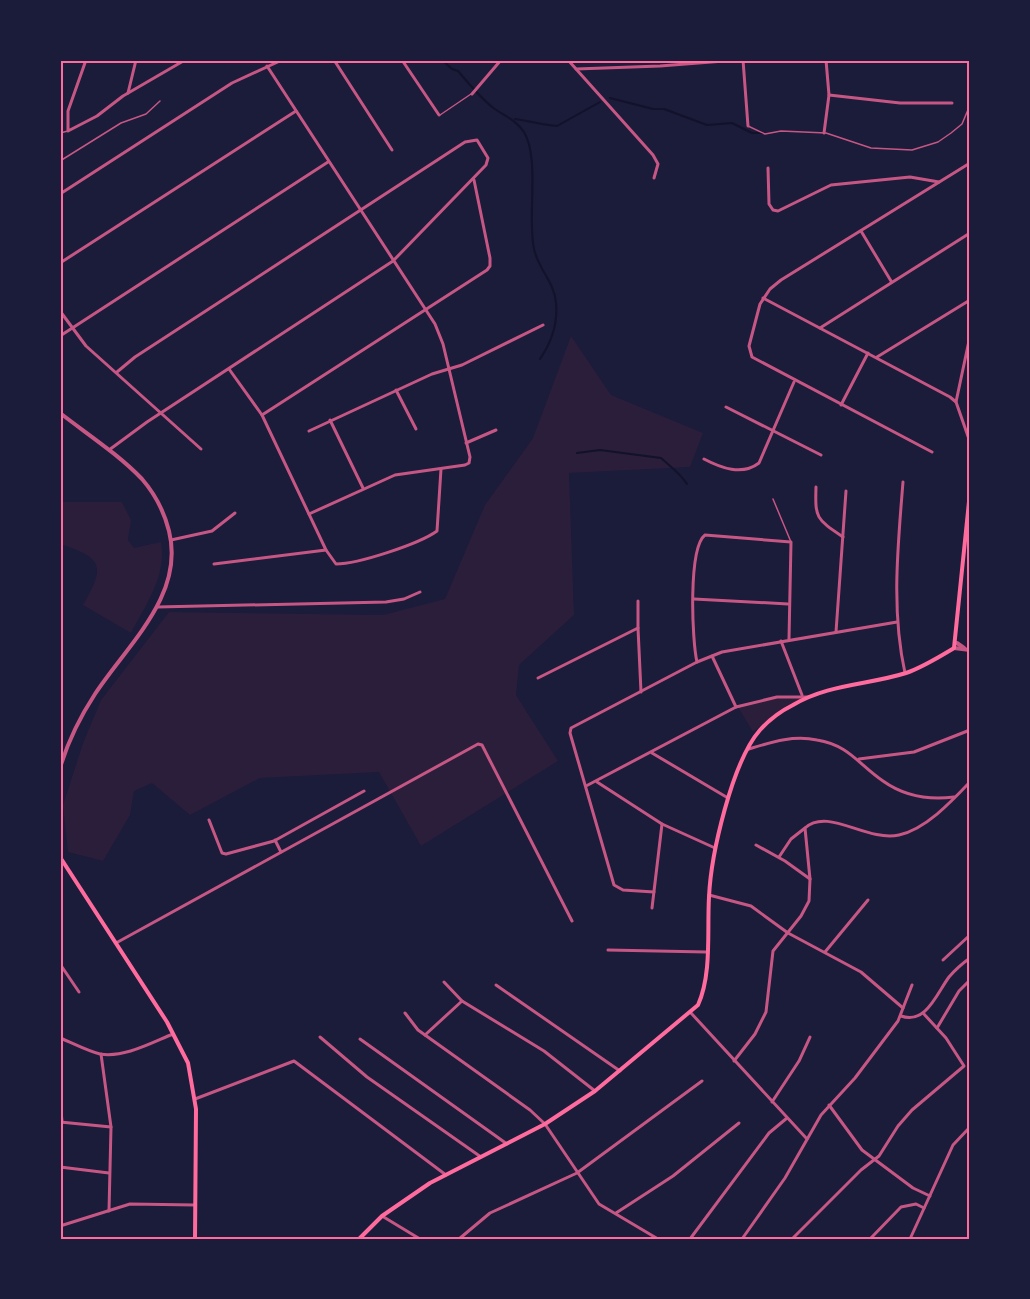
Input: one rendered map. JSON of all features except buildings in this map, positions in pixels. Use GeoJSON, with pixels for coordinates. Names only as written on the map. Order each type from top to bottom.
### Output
{"type":"FeatureCollection","features":[{"type":"Feature","properties":{"kind":"main road"},"geometry":{"type":"LineString","coordinates":[[359,1239],[382,1216],[446,1174],[545,1124],[595,1091],[691,1013],[702,998],[709,895],[715,848],[728,798],[749,748],[759,730],[773,718],[809,697],[845,686],[904,673],[955,645],[959,583],[970,492]]}},
{"type":"Feature","properties":{"kind":"main road"},"geometry":{"type":"LineString","coordinates":[[60,858],[174,1033],[188,1063],[195,1099],[195,1239]]}},
{"type":"Feature","properties":{"kind":"street"},"geometry":{"type":"LineString","coordinates":[[86,60],[68,111],[68,131],[97,116],[128,94],[185,60]]}},
{"type":"Feature","properties":{"kind":"street"},"geometry":{"type":"LineString","coordinates":[[128,94],[136,60]]}},
{"type":"Feature","properties":{"kind":"street"},"geometry":{"type":"LineString","coordinates":[[60,194],[232,83],[282,60]]}},
{"type":"Feature","properties":{"kind":"street"},"geometry":{"type":"LineString","coordinates":[[334,60],[392,150]]}},
{"type":"Feature","properties":{"kind":"street"},"geometry":{"type":"LineString","coordinates":[[402,60],[439,115]]}},
{"type":"Feature","properties":{"kind":"street"},"geometry":{"type":"LineString","coordinates":[[472,94],[501,60]]}},
{"type":"Feature","properties":{"kind":"street"},"geometry":{"type":"LineString","coordinates":[[568,60],[653,155],[658,165],[654,178]]}},
{"type":"Feature","properties":{"kind":"street"},"geometry":{"type":"LineString","coordinates":[[576,69],[737,60]]}},
{"type":"Feature","properties":{"kind":"street"},"geometry":{"type":"LineString","coordinates":[[743,60],[748,126]]}},
{"type":"Feature","properties":{"kind":"street"},"geometry":{"type":"LineString","coordinates":[[824,133],[829,94],[826,60]]}},
{"type":"Feature","properties":{"kind":"street"},"geometry":{"type":"LineString","coordinates":[[910,60],[964,60]]}},
{"type":"Feature","properties":{"kind":"street"},"geometry":{"type":"LineString","coordinates":[[267,66],[441,336],[470,462],[441,469],[403,473],[363,488],[309,514]]}},
{"type":"Feature","properties":{"kind":"street"},"geometry":{"type":"LineString","coordinates":[[829,94],[900,104],[952,103]]}},
{"type":"Feature","properties":{"kind":"street"},"geometry":{"type":"LineString","coordinates":[[60,263],[296,111]]}},
{"type":"Feature","properties":{"kind":"street"},"geometry":{"type":"LineString","coordinates":[[109,450],[393,261],[474,179],[488,158],[484,149],[474,139],[465,142],[361,212],[135,357],[117,372]]}},
{"type":"Feature","properties":{"kind":"street"},"geometry":{"type":"LineString","coordinates":[[60,336],[328,162]]}},
{"type":"Feature","properties":{"kind":"street"},"geometry":{"type":"LineString","coordinates":[[932,452],[794,381],[750,354],[749,346],[763,298],[790,273],[970,163]]}},
{"type":"Feature","properties":{"kind":"street"},"geometry":{"type":"LineString","coordinates":[[768,168],[769,204],[773,210],[778,211],[831,185],[910,177],[940,182]]}},
{"type":"Feature","properties":{"kind":"street"},"geometry":{"type":"LineString","coordinates":[[262,415],[426,310],[490,266],[474,179]]}},
{"type":"Feature","properties":{"kind":"street"},"geometry":{"type":"LineString","coordinates":[[860,230],[891,281]]}},
{"type":"Feature","properties":{"kind":"street"},"geometry":{"type":"LineString","coordinates":[[820,328],[970,233]]}},
{"type":"Feature","properties":{"kind":"street"},"geometry":{"type":"LineString","coordinates":[[763,298],[868,352],[956,402]]}},
{"type":"Feature","properties":{"kind":"street"},"geometry":{"type":"LineString","coordinates":[[877,357],[970,300]]}},
{"type":"Feature","properties":{"kind":"street"},"geometry":{"type":"LineString","coordinates":[[60,311],[86,346],[201,449]]}},
{"type":"Feature","properties":{"kind":"street"},"geometry":{"type":"LineString","coordinates":[[309,431],[396,390],[462,365],[543,325]]}},
{"type":"Feature","properties":{"kind":"street"},"geometry":{"type":"LineString","coordinates":[[970,336],[956,402],[970,442]]}},
{"type":"Feature","properties":{"kind":"street"},"geometry":{"type":"LineString","coordinates":[[842,405],[868,352]]}},
{"type":"Feature","properties":{"kind":"street"},"geometry":{"type":"LineString","coordinates":[[229,369],[262,415],[334,563],[340,564],[392,550],[438,529],[441,469]]}},
{"type":"Feature","properties":{"kind":"street"},"geometry":{"type":"LineString","coordinates":[[704,459],[724,468],[753,468],[759,463],[774,433],[794,381]]}},
{"type":"Feature","properties":{"kind":"street"},"geometry":{"type":"LineString","coordinates":[[396,390],[416,429]]}},
{"type":"Feature","properties":{"kind":"street"},"geometry":{"type":"LineString","coordinates":[[726,407],[821,456]]}},
{"type":"Feature","properties":{"kind":"street"},"geometry":{"type":"LineString","coordinates":[[60,413],[109,450],[148,487],[165,515],[171,540],[171,574],[156,607],[83,712],[60,768]]}},
{"type":"Feature","properties":{"kind":"street"},"geometry":{"type":"LineString","coordinates":[[330,420],[363,488]]}},
{"type":"Feature","properties":{"kind":"street"},"geometry":{"type":"LineString","coordinates":[[466,443],[496,430]]}},
{"type":"Feature","properties":{"kind":"street"},"geometry":{"type":"LineString","coordinates":[[903,482],[897,622],[904,673]]}},
{"type":"Feature","properties":{"kind":"street"},"geometry":{"type":"LineString","coordinates":[[816,487],[816,515],[823,524],[843,537]]}},
{"type":"Feature","properties":{"kind":"street"},"geometry":{"type":"LineString","coordinates":[[836,632],[846,491]]}},
{"type":"Feature","properties":{"kind":"street"},"geometry":{"type":"LineString","coordinates":[[171,540],[212,531],[235,513]]}},
{"type":"Feature","properties":{"kind":"street"},"geometry":{"type":"LineString","coordinates":[[697,662],[694,600],[697,549],[702,537],[752,537],[791,542],[789,639]]}},
{"type":"Feature","properties":{"kind":"street"},"geometry":{"type":"LineString","coordinates":[[214,564],[326,550]]}},
{"type":"Feature","properties":{"kind":"street"},"geometry":{"type":"LineString","coordinates":[[156,607],[386,602],[404,599],[420,592]]}},
{"type":"Feature","properties":{"kind":"street"},"geometry":{"type":"LineString","coordinates":[[694,600],[789,604]]}},
{"type":"Feature","properties":{"kind":"street"},"geometry":{"type":"LineString","coordinates":[[638,601],[641,692]]}},
{"type":"Feature","properties":{"kind":"street"},"geometry":{"type":"LineString","coordinates":[[654,892],[620,889],[614,885],[570,730],[575,725],[712,656],[789,639],[897,622]]}},
{"type":"Feature","properties":{"kind":"street"},"geometry":{"type":"LineString","coordinates":[[538,678],[638,628]]}},
{"type":"Feature","properties":{"kind":"street"},"geometry":{"type":"LineString","coordinates":[[781,641],[802,695]]}},
{"type":"Feature","properties":{"kind":"street"},"geometry":{"type":"LineString","coordinates":[[955,645],[968,650]]}},
{"type":"Feature","properties":{"kind":"street"},"geometry":{"type":"LineString","coordinates":[[712,656],[736,707]]}},
{"type":"Feature","properties":{"kind":"street"},"geometry":{"type":"LineString","coordinates":[[586,786],[736,707],[777,697],[802,695],[809,697]]}},
{"type":"Feature","properties":{"kind":"street"},"geometry":{"type":"LineString","coordinates":[[859,759],[914,752],[970,730]]}},
{"type":"Feature","properties":{"kind":"street"},"geometry":{"type":"LineString","coordinates":[[749,748],[783,740],[825,741],[859,759],[884,782],[902,791],[929,797],[956,797]]}},
{"type":"Feature","properties":{"kind":"street"},"geometry":{"type":"LineString","coordinates":[[116,943],[472,746],[481,744],[507,790],[572,921]]}},
{"type":"Feature","properties":{"kind":"street"},"geometry":{"type":"LineString","coordinates":[[651,753],[728,798]]}},
{"type":"Feature","properties":{"kind":"street"},"geometry":{"type":"LineString","coordinates":[[596,781],[662,824],[715,848]]}},
{"type":"Feature","properties":{"kind":"street"},"geometry":{"type":"LineString","coordinates":[[779,857],[791,839],[812,822],[822,819],[870,835],[902,835],[924,823],[956,797],[970,782]]}},
{"type":"Feature","properties":{"kind":"street"},"geometry":{"type":"LineString","coordinates":[[209,820],[222,853],[226,854],[275,840],[364,791]]}},
{"type":"Feature","properties":{"kind":"street"},"geometry":{"type":"LineString","coordinates":[[652,909],[662,824]]}},
{"type":"Feature","properties":{"kind":"street"},"geometry":{"type":"LineString","coordinates":[[735,1061],[762,1024],[768,998],[772,955],[806,910],[811,891],[805,828]]}},
{"type":"Feature","properties":{"kind":"street"},"geometry":{"type":"LineString","coordinates":[[275,840],[281,852]]}},
{"type":"Feature","properties":{"kind":"street"},"geometry":{"type":"LineString","coordinates":[[756,845],[779,857],[810,879]]}},
{"type":"Feature","properties":{"kind":"street"},"geometry":{"type":"LineString","coordinates":[[709,895],[751,906],[788,933],[861,972],[903,1008]]}},
{"type":"Feature","properties":{"kind":"street"},"geometry":{"type":"LineString","coordinates":[[824,952],[868,900]]}},
{"type":"Feature","properties":{"kind":"street"},"geometry":{"type":"LineString","coordinates":[[943,960],[970,935]]}},
{"type":"Feature","properties":{"kind":"street"},"geometry":{"type":"LineString","coordinates":[[608,950],[706,952]]}},
{"type":"Feature","properties":{"kind":"street"},"geometry":{"type":"LineString","coordinates":[[901,1016],[914,1017],[923,1013],[949,977],[970,957]]}},
{"type":"Feature","properties":{"kind":"street"},"geometry":{"type":"LineString","coordinates":[[60,964],[78,992]]}},
{"type":"Feature","properties":{"kind":"street"},"geometry":{"type":"LineString","coordinates":[[937,1028],[959,991],[970,980]]}},
{"type":"Feature","properties":{"kind":"street"},"geometry":{"type":"LineString","coordinates":[[444,982],[462,1000],[544,1051],[595,1091]]}},
{"type":"Feature","properties":{"kind":"street"},"geometry":{"type":"LineString","coordinates":[[496,985],[620,1071]]}},
{"type":"Feature","properties":{"kind":"street"},"geometry":{"type":"LineString","coordinates":[[742,1239],[785,1178],[829,1105],[855,1078],[901,1016],[912,985]]}},
{"type":"Feature","properties":{"kind":"street"},"geometry":{"type":"LineString","coordinates":[[425,1035],[462,1000]]}},
{"type":"Feature","properties":{"kind":"street"},"geometry":{"type":"LineString","coordinates":[[405,1013],[425,1035],[530,1110],[545,1124],[599,1204],[658,1239]]}},
{"type":"Feature","properties":{"kind":"street"},"geometry":{"type":"LineString","coordinates":[[691,1013],[807,1139]]}},
{"type":"Feature","properties":{"kind":"street"},"geometry":{"type":"LineString","coordinates":[[792,1239],[874,1159],[912,1110],[965,1064],[923,1013]]}},
{"type":"Feature","properties":{"kind":"street"},"geometry":{"type":"LineString","coordinates":[[60,1038],[101,1054],[128,1051],[174,1033]]}},
{"type":"Feature","properties":{"kind":"street"},"geometry":{"type":"LineString","coordinates":[[772,1102],[799,1061],[810,1037]]}},
{"type":"Feature","properties":{"kind":"street"},"geometry":{"type":"LineString","coordinates":[[320,1038],[367,1077],[481,1157]]}},
{"type":"Feature","properties":{"kind":"street"},"geometry":{"type":"LineString","coordinates":[[360,1039],[507,1144]]}},
{"type":"Feature","properties":{"kind":"street"},"geometry":{"type":"LineString","coordinates":[[101,1054],[111,1127],[109,1211]]}},
{"type":"Feature","properties":{"kind":"street"},"geometry":{"type":"LineString","coordinates":[[195,1099],[294,1061],[446,1174]]}},
{"type":"Feature","properties":{"kind":"street"},"geometry":{"type":"LineString","coordinates":[[459,1239],[490,1213],[577,1173],[702,1081]]}},
{"type":"Feature","properties":{"kind":"street"},"geometry":{"type":"LineString","coordinates":[[60,1097],[61,1122],[111,1127]]}},
{"type":"Feature","properties":{"kind":"street"},"geometry":{"type":"LineString","coordinates":[[829,1105],[862,1150],[907,1184],[930,1196]]}},
{"type":"Feature","properties":{"kind":"street"},"geometry":{"type":"LineString","coordinates":[[690,1239],[769,1133],[787,1118]]}},
{"type":"Feature","properties":{"kind":"street"},"geometry":{"type":"LineString","coordinates":[[616,1213],[673,1176],[739,1123]]}},
{"type":"Feature","properties":{"kind":"street"},"geometry":{"type":"LineString","coordinates":[[910,1239],[953,1145],[970,1127]]}},
{"type":"Feature","properties":{"kind":"street"},"geometry":{"type":"LineString","coordinates":[[60,1167],[109,1173]]}},
{"type":"Feature","properties":{"kind":"street"},"geometry":{"type":"LineString","coordinates":[[60,1226],[145,1203],[196,1205]]}},
{"type":"Feature","properties":{"kind":"street"},"geometry":{"type":"LineString","coordinates":[[870,1239],[901,1207],[916,1204],[924,1208]]}},
{"type":"Feature","properties":{"kind":"street"},"geometry":{"type":"LineString","coordinates":[[382,1216],[420,1239]]}},
{"type":"Feature","properties":{"kind":"street"},"geometry":{"type":"LineString","coordinates":[[590,1239],[610,1239]]}},
{"type":"Feature","properties":{"kind":"lane"},"geometry":{"type":"LineString","coordinates":[[439,115],[472,94]]}},
{"type":"Feature","properties":{"kind":"lane"},"geometry":{"type":"LineString","coordinates":[[60,161],[121,123],[146,114],[160,101]]}},
{"type":"Feature","properties":{"kind":"lane"},"geometry":{"type":"LineString","coordinates":[[748,126],[765,134],[781,130],[824,133],[874,149],[912,150],[938,142],[951,133],[962,124],[970,105]]}},
{"type":"Feature","properties":{"kind":"lane"},"geometry":{"type":"LineString","coordinates":[[60,133],[68,131]]}},
{"type":"Feature","properties":{"kind":"lane"},"geometry":{"type":"LineString","coordinates":[[773,499],[791,542]]}},
{"type":"Feature","properties":{"kind":"shaded area"},"geometry":{"type":"Polygon","coordinates":[[[571,336],[611,395],[703,433],[690,467],[569,473],[574,615],[519,665],[516,695],[558,761],[421,846],[379,772],[260,778],[190,815],[152,783],[134,791],[130,815],[103,861],[68,852],[63,805],[83,743],[101,700],[169,612],[383,615],[445,599],[485,505],[533,438],[571,336]]]}},
{"type":"Feature","properties":{"kind":"shaded area"},"geometry":{"type":"Polygon","coordinates":[[[60,502],[122,502],[131,520],[128,540],[134,548],[161,542],[161,566],[158,578],[131,633],[83,605],[95,581],[96,565],[85,554],[60,544],[60,502]]]}},
{"type":"Feature","properties":{"kind":"shaded area"},"geometry":{"type":"Polygon","coordinates":[[[805,697],[781,710],[753,732],[738,707],[777,698],[805,697]]]}},
{"type":"Feature","properties":{"kind":"waterway"},"geometry":{"type":"LineString","coordinates":[[442,60],[458,71],[492,107],[517,124],[529,143],[534,249],[553,289],[556,303],[553,333],[540,359]]}},
{"type":"Feature","properties":{"kind":"waterway"},"geometry":{"type":"LineString","coordinates":[[610,98],[653,109],[664,109],[707,125],[732,123],[752,133],[764,133]]}},
{"type":"Feature","properties":{"kind":"waterway"},"geometry":{"type":"LineString","coordinates":[[515,119],[557,126],[600,102]]}},
{"type":"Feature","properties":{"kind":"waterway"},"geometry":{"type":"LineString","coordinates":[[577,453],[600,450],[661,458],[679,473],[687,484]]}}]}
